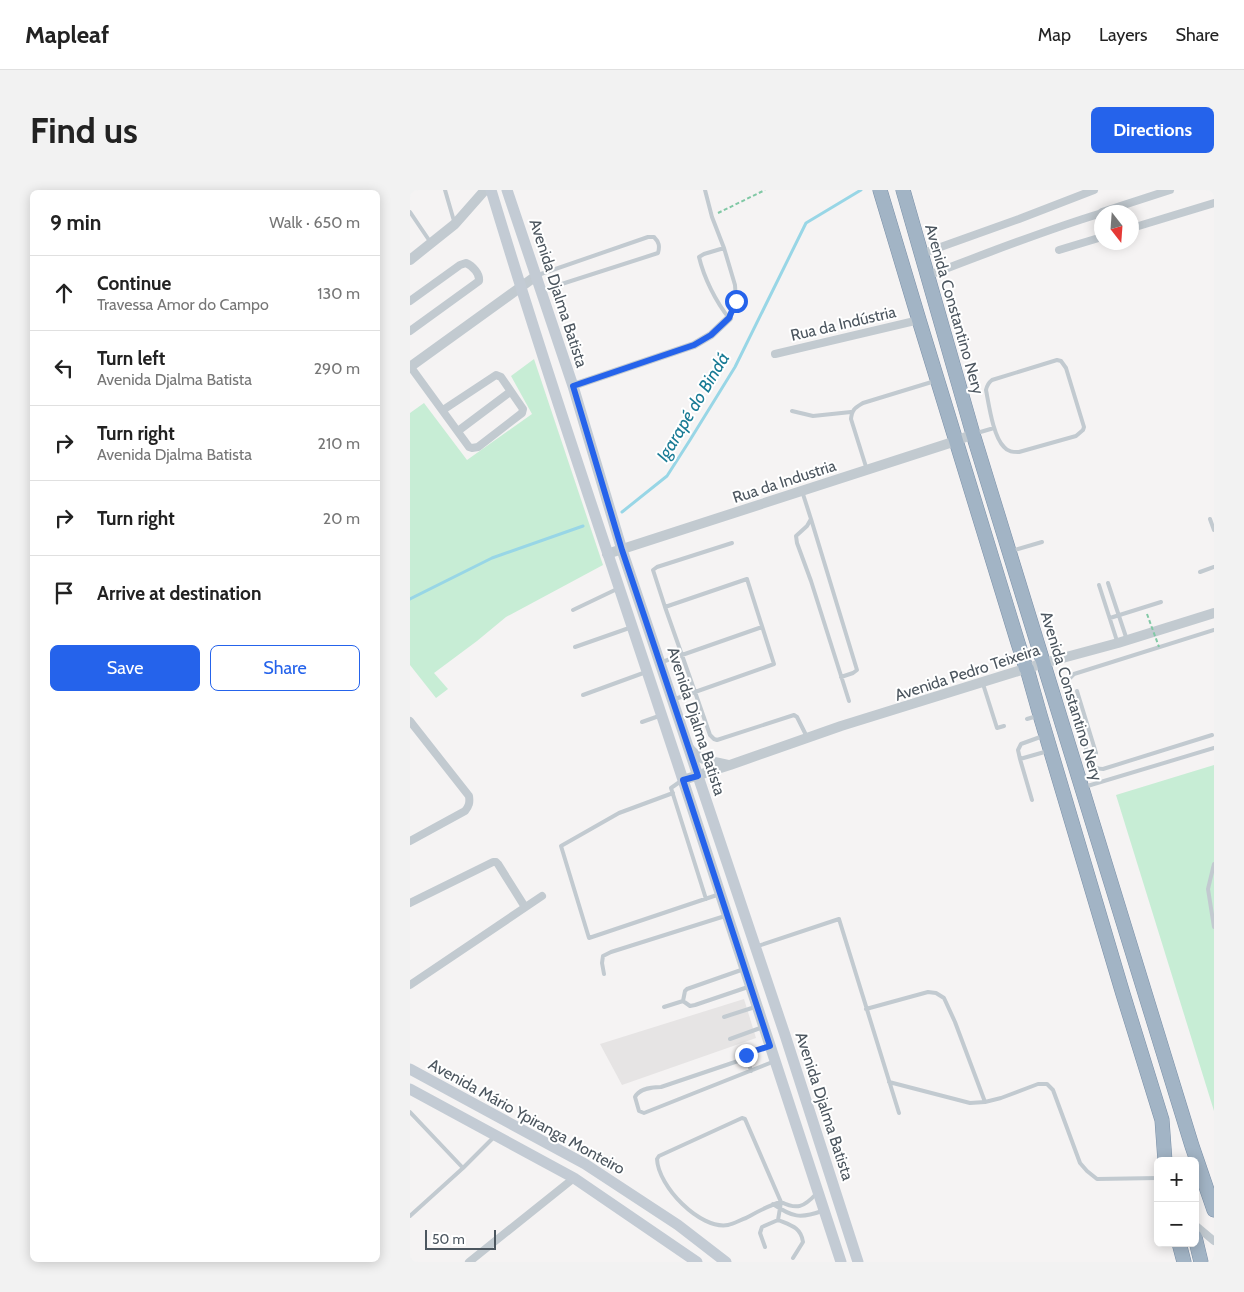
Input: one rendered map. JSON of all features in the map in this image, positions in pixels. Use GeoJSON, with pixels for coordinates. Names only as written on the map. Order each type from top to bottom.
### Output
{"type":"FeatureCollection","features":[{"type":"Feature","properties":{"kind":"highway","name":"Avenida Constantino Nery"},"geometry":{"type":"LineString","coordinates":[[902,190],[973,434],[1192,1146],[1214,1210]]}},
{"type":"Feature","properties":{"kind":"highway"},"geometry":{"type":"LineString","coordinates":[[881,192],[937,381],[1020,652],[1027,669],[1033,717],[1046,736],[1173,1157]]}},
{"type":"Feature","properties":{"kind":"highway"},"geometry":{"type":"LineString","coordinates":[[1162,1120],[1165,1157]]}},
{"type":"Feature","properties":{"kind":"highway"},"geometry":{"type":"LineString","coordinates":[[1179,1247],[1184,1262]]}},
{"type":"Feature","properties":{"kind":"highway"},"geometry":{"type":"LineString","coordinates":[[1198,1247],[1203,1262]]}},
{"type":"Feature","properties":{"kind":"main road","name":"Avenida Djalma Batista"},"geometry":{"type":"LineString","coordinates":[[491,190],[607,554],[721,894],[841,1262]]}},
{"type":"Feature","properties":{"kind":"main road","name":"Avenida Djalma Batista"},"geometry":{"type":"LineString","coordinates":[[507,190],[573,386],[622,550],[786,1035],[858,1262]]}},
{"type":"Feature","properties":{"kind":"main road","name":"Avenida Mário Ypiranga Monteiro"},"geometry":{"type":"LineString","coordinates":[[410,1069],[585,1164],[678,1224],[726,1262]]}},
{"type":"Feature","properties":{"kind":"main road","name":"Avenida Mário Ypiranga Monteiro"},"geometry":{"type":"LineString","coordinates":[[410,1089],[574,1178],[697,1262]]}},
{"type":"Feature","properties":{"kind":"street"},"geometry":{"type":"LineString","coordinates":[[410,260],[455,224],[484,190]]}},
{"type":"Feature","properties":{"kind":"street"},"geometry":{"type":"LineString","coordinates":[[921,254],[1094,190]]}},
{"type":"Feature","properties":{"kind":"street"},"geometry":{"type":"LineString","coordinates":[[1130,205],[1170,190]]}},
{"type":"Feature","properties":{"kind":"street"},"geometry":{"type":"LineString","coordinates":[[1139,226],[1214,203]]}},
{"type":"Feature","properties":{"kind":"street"},"geometry":{"type":"LineString","coordinates":[[927,276],[1055,227],[1094,215]]}},
{"type":"Feature","properties":{"kind":"street"},"geometry":{"type":"LineString","coordinates":[[1059,250],[1094,240]]}},
{"type":"Feature","properties":{"kind":"street"},"geometry":{"type":"LineString","coordinates":[[410,301],[460,265],[466,263],[470,265],[478,275],[479,282],[410,331]]}},
{"type":"Feature","properties":{"kind":"street"},"geometry":{"type":"LineString","coordinates":[[444,410],[494,376],[499,375],[523,409],[522,414],[478,447],[469,447],[444,410],[410,367],[536,276]]}},
{"type":"Feature","properties":{"kind":"street"},"geometry":{"type":"LineString","coordinates":[[573,386],[694,345],[711,335],[729,318]]}},
{"type":"Feature","properties":{"kind":"street","name":"Rua da Indústria"},"geometry":{"type":"LineString","coordinates":[[775,354],[919,320]]}},
{"type":"Feature","properties":{"kind":"street"},"geometry":{"type":"LineString","coordinates":[[458,431],[510,392]]}},
{"type":"Feature","properties":{"kind":"street","name":"Rua da Industria"},"geometry":{"type":"LineString","coordinates":[[607,554],[973,434]]}},
{"type":"Feature","properties":{"kind":"street","name":"Avenida Pedro Teixeira"},"geometry":{"type":"LineString","coordinates":[[683,780],[841,726],[1044,663],[1123,642],[1214,612]]}},
{"type":"Feature","properties":{"kind":"street"},"geometry":{"type":"LineString","coordinates":[[410,721],[469,796],[469,801],[465,811],[410,841]]}},
{"type":"Feature","properties":{"kind":"street","name":"Avenida Pedro Teixeira"},"geometry":{"type":"LineString","coordinates":[[687,745],[695,755],[703,760],[730,765]]}},
{"type":"Feature","properties":{"kind":"street"},"geometry":{"type":"LineString","coordinates":[[410,903],[490,863],[496,862],[525,907]]}},
{"type":"Feature","properties":{"kind":"street"},"geometry":{"type":"LineString","coordinates":[[410,985],[542,896]]}},
{"type":"Feature","properties":{"kind":"street"},"geometry":{"type":"LineString","coordinates":[[470,1262],[574,1178]]}},
{"type":"Feature","properties":{"kind":"street"},"geometry":{"type":"LineString","coordinates":[[1199,1229],[1214,1241]]}},
{"type":"Feature","properties":{"kind":"lane"},"geometry":{"type":"LineString","coordinates":[[445,190],[455,224]]}},
{"type":"Feature","properties":{"kind":"lane"},"geometry":{"type":"LineString","coordinates":[[705,190],[712,216],[724,248],[735,285],[736,301],[729,318],[713,294],[700,257],[724,248]]}},
{"type":"Feature","properties":{"kind":"lane"},"geometry":{"type":"LineString","coordinates":[[410,212],[431,244]]}},
{"type":"Feature","properties":{"kind":"lane"},"geometry":{"type":"LineString","coordinates":[[536,276],[648,237],[654,237],[658,240],[660,247],[658,253],[541,291]]}},
{"type":"Feature","properties":{"kind":"lane"},"geometry":{"type":"LineString","coordinates":[[1057,360],[1064,363],[1084,427],[1080,434],[1014,452],[1005,449],[994,428],[986,390],[989,382],[1057,360]]}},
{"type":"Feature","properties":{"kind":"lane"},"geometry":{"type":"LineString","coordinates":[[867,470],[851,419],[852,412],[863,403],[937,381]]}},
{"type":"Feature","properties":{"kind":"lane"},"geometry":{"type":"LineString","coordinates":[[792,411],[813,416],[852,412]]}},
{"type":"Feature","properties":{"kind":"lane"},"geometry":{"type":"LineString","coordinates":[[973,434],[994,428]]}},
{"type":"Feature","properties":{"kind":"lane"},"geometry":{"type":"LineString","coordinates":[[802,491],[857,670],[841,677]]}},
{"type":"Feature","properties":{"kind":"lane"},"geometry":{"type":"LineString","coordinates":[[811,519],[807,526],[796,536],[797,543],[849,701]]}},
{"type":"Feature","properties":{"kind":"lane"},"geometry":{"type":"LineString","coordinates":[[1210,519],[1214,530]]}},
{"type":"Feature","properties":{"kind":"lane"},"geometry":{"type":"LineString","coordinates":[[1010,552],[1042,542]]}},
{"type":"Feature","properties":{"kind":"lane"},"geometry":{"type":"LineString","coordinates":[[732,543],[657,567],[653,570],[710,735],[717,740],[794,715],[797,717],[807,738]]}},
{"type":"Feature","properties":{"kind":"lane"},"geometry":{"type":"LineString","coordinates":[[1200,572],[1214,567]]}},
{"type":"Feature","properties":{"kind":"lane"},"geometry":{"type":"LineString","coordinates":[[665,607],[746,579],[774,664],[672,700]]}},
{"type":"Feature","properties":{"kind":"lane"},"geometry":{"type":"LineString","coordinates":[[1108,583],[1119,615],[1123,642]]}},
{"type":"Feature","properties":{"kind":"lane"},"geometry":{"type":"LineString","coordinates":[[1099,586],[1110,618],[1123,642]]}},
{"type":"Feature","properties":{"kind":"lane"},"geometry":{"type":"LineString","coordinates":[[574,610],[619,588]]}},
{"type":"Feature","properties":{"kind":"lane"},"geometry":{"type":"LineString","coordinates":[[1110,618],[1161,602]]}},
{"type":"Feature","properties":{"kind":"lane"},"geometry":{"type":"LineString","coordinates":[[575,647],[632,627]]}},
{"type":"Feature","properties":{"kind":"lane"},"geometry":{"type":"LineString","coordinates":[[660,663],[762,628]]}},
{"type":"Feature","properties":{"kind":"lane"},"geometry":{"type":"LineString","coordinates":[[1212,735],[1103,769],[1095,768],[1090,762],[1067,684],[1074,674],[1214,630]]}},
{"type":"Feature","properties":{"kind":"lane"},"geometry":{"type":"LineString","coordinates":[[583,695],[646,672]]}},
{"type":"Feature","properties":{"kind":"lane"},"geometry":{"type":"LineString","coordinates":[[983,682],[997,728],[1004,726]]}},
{"type":"Feature","properties":{"kind":"lane"},"geometry":{"type":"LineString","coordinates":[[1077,691],[1096,753]]}},
{"type":"Feature","properties":{"kind":"lane"},"geometry":{"type":"LineString","coordinates":[[642,722],[661,716]]}},
{"type":"Feature","properties":{"kind":"lane"},"geometry":{"type":"LineString","coordinates":[[1032,800],[1018,750],[1021,744],[1046,736]]}},
{"type":"Feature","properties":{"kind":"lane"},"geometry":{"type":"LineString","coordinates":[[1082,788],[1214,748]]}},
{"type":"Feature","properties":{"kind":"lane"},"geometry":{"type":"LineString","coordinates":[[1020,759],[1050,750]]}},
{"type":"Feature","properties":{"kind":"lane"},"geometry":{"type":"LineString","coordinates":[[683,780],[671,788],[672,794],[706,899]]}},
{"type":"Feature","properties":{"kind":"lane"},"geometry":{"type":"LineString","coordinates":[[672,794],[619,813],[561,846],[589,938],[721,894]]}},
{"type":"Feature","properties":{"kind":"lane"},"geometry":{"type":"LineString","coordinates":[[1214,864],[1208,890],[1214,927]]}},
{"type":"Feature","properties":{"kind":"lane"},"geometry":{"type":"LineString","coordinates":[[604,974],[603,956],[611,952],[728,916]]}},
{"type":"Feature","properties":{"kind":"lane"},"geometry":{"type":"LineString","coordinates":[[756,947],[839,919],[899,1113]]}},
{"type":"Feature","properties":{"kind":"lane"},"geometry":{"type":"LineString","coordinates":[[683,1001],[684,991],[687,989],[745,969]]}},
{"type":"Feature","properties":{"kind":"lane"},"geometry":{"type":"LineString","coordinates":[[683,1001],[690,1006],[695,1006],[750,987]]}},
{"type":"Feature","properties":{"kind":"lane"},"geometry":{"type":"LineString","coordinates":[[866,1009],[928,992],[936,993],[944,998],[985,1102]]}},
{"type":"Feature","properties":{"kind":"lane"},"geometry":{"type":"LineString","coordinates":[[664,1007],[683,1001]]}},
{"type":"Feature","properties":{"kind":"lane"},"geometry":{"type":"LineString","coordinates":[[724,1018],[757,1006]]}},
{"type":"Feature","properties":{"kind":"lane"},"geometry":{"type":"LineString","coordinates":[[730,1039],[764,1027]]}},
{"type":"Feature","properties":{"kind":"lane"},"geometry":{"type":"LineString","coordinates":[[770,1046],[748,1053],[740,1060],[661,1087],[651,1088],[638,1093],[635,1097],[640,1111],[644,1114],[774,1061]]}},
{"type":"Feature","properties":{"kind":"lane"},"geometry":{"type":"LineString","coordinates":[[746,1055],[752,1070]]}},
{"type":"Feature","properties":{"kind":"lane"},"geometry":{"type":"LineString","coordinates":[[889,1082],[970,1103],[1002,1098],[1038,1084],[1047,1084],[1053,1090],[1080,1163],[1087,1171],[1097,1179],[1154,1178]]}},
{"type":"Feature","properties":{"kind":"lane"},"geometry":{"type":"LineString","coordinates":[[410,1112],[464,1168]]}},
{"type":"Feature","properties":{"kind":"lane"},"geometry":{"type":"LineString","coordinates":[[778,1220],[781,1202],[747,1120],[744,1118],[659,1156],[657,1159],[660,1174],[672,1194],[691,1212],[715,1225],[727,1226],[781,1202],[797,1207],[818,1193]]}},
{"type":"Feature","properties":{"kind":"lane"},"geometry":{"type":"LineString","coordinates":[[410,1216],[464,1168],[496,1136]]}},
{"type":"Feature","properties":{"kind":"lane"},"geometry":{"type":"LineString","coordinates":[[773,1204],[796,1216],[810,1216],[824,1210]]}},
{"type":"Feature","properties":{"kind":"lane"},"geometry":{"type":"LineString","coordinates":[[765,1246],[760,1233],[762,1227],[778,1220]]}},
{"type":"Feature","properties":{"kind":"lane"},"geometry":{"type":"LineString","coordinates":[[778,1220],[798,1230],[802,1236],[803,1242],[793,1258]]}},
{"type":"Feature","properties":{"kind":"path"},"geometry":{"type":"LineString","coordinates":[[712,216],[765,190]]}},
{"type":"Feature","properties":{"kind":"path"},"geometry":{"type":"LineString","coordinates":[[1147,614],[1159,647]]}},
{"type":"Feature","properties":{"kind":"shaded area"},"geometry":{"type":"Polygon","coordinates":[[[744,999],[756,1038],[622,1085],[600,1044],[744,999]]]}},
{"type":"Feature","properties":{"kind":"green space"},"geometry":{"type":"Polygon","coordinates":[[[534,359],[603,565],[506,617],[434,673],[448,689],[436,698],[410,665],[410,413],[424,403],[467,460],[532,414],[511,376],[534,359]]]}},
{"type":"Feature","properties":{"kind":"green space"},"geometry":{"type":"Polygon","coordinates":[[[1214,765],[1214,1111],[1116,795],[1214,765]]]}},
{"type":"Feature","properties":{"kind":"waterway","name":"Igarapé do Bindá"},"geometry":{"type":"LineString","coordinates":[[622,512],[667,476],[690,440],[735,367],[806,223],[861,190]]}},
{"type":"Feature","properties":{"kind":"waterway","name":"Igarapé do Bindá"},"geometry":{"type":"LineString","coordinates":[[410,599],[492,558],[583,526]]}},
{"type":"Feature","properties":{"kind":"route"},"geometry":{"type":"LineString","coordinates":[[736,301],[729,318],[722,326],[694,345],[573,386],[622,550],[698,776],[683,780],[770,1046],[746,1055]]}}]}
